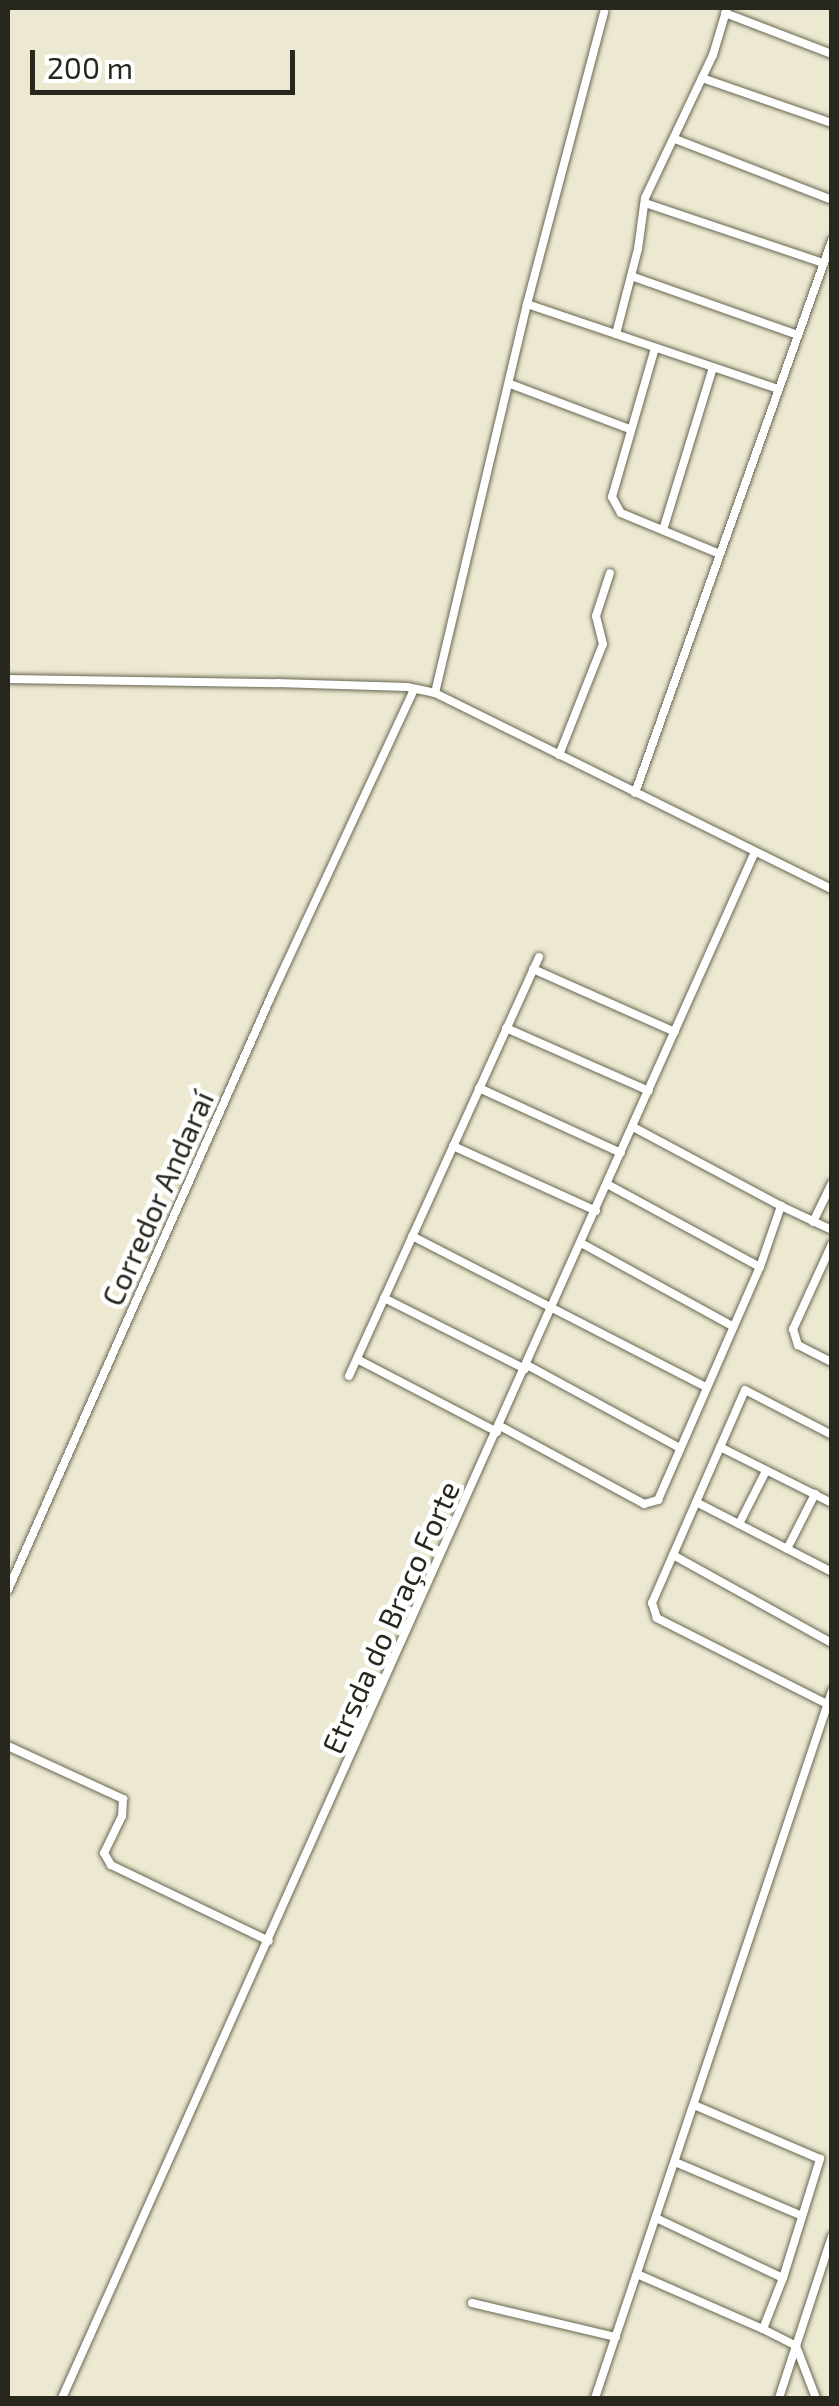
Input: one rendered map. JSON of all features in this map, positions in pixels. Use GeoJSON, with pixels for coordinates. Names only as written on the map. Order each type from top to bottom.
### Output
{"type":"FeatureCollection","features":[{"type":"Feature","properties":{"kind":"street"},"geometry":{"type":"LineString","coordinates":[[616,334],[645,202],[702,78],[726,10],[832,54]]}},
{"type":"Feature","properties":{"kind":"street"},"geometry":{"type":"LineString","coordinates":[[435,693],[528,304],[604,12]]}},
{"type":"Feature","properties":{"kind":"street"},"geometry":{"type":"LineString","coordinates":[[702,78],[832,123]]}},
{"type":"Feature","properties":{"kind":"street"},"geometry":{"type":"LineString","coordinates":[[674,139],[832,200]]}},
{"type":"Feature","properties":{"kind":"street"},"geometry":{"type":"LineString","coordinates":[[645,202],[827,258]]}},
{"type":"Feature","properties":{"kind":"street"},"geometry":{"type":"LineString","coordinates":[[635,793],[832,240]]}},
{"type":"Feature","properties":{"kind":"street"},"geometry":{"type":"LineString","coordinates":[[631,276],[798,335]]}},
{"type":"Feature","properties":{"kind":"street"},"geometry":{"type":"LineString","coordinates":[[528,304],[778,389]]}},
{"type":"Feature","properties":{"kind":"street"},"geometry":{"type":"LineString","coordinates":[[655,348],[612,497],[621,512],[720,554]]}},
{"type":"Feature","properties":{"kind":"street"},"geometry":{"type":"LineString","coordinates":[[663,530],[712,367]]}},
{"type":"Feature","properties":{"kind":"street"},"geometry":{"type":"LineString","coordinates":[[510,384],[630,429]]}},
{"type":"Feature","properties":{"kind":"street"},"geometry":{"type":"LineString","coordinates":[[559,756],[604,644],[596,616],[610,573]]}},
{"type":"Feature","properties":{"kind":"street"},"geometry":{"type":"LineString","coordinates":[[8,679],[414,689],[435,693],[832,889]]}},
{"type":"Feature","properties":{"kind":"street","name":"Corredor Andaraí"},"geometry":{"type":"LineString","coordinates":[[8,1590],[414,689]]}},
{"type":"Feature","properties":{"kind":"street","name":"Etrsda do Braço Forte"},"geometry":{"type":"LineString","coordinates":[[62,2398],[755,852]]}},
{"type":"Feature","properties":{"kind":"street"},"geometry":{"type":"LineString","coordinates":[[349,1376],[539,957]]}},
{"type":"Feature","properties":{"kind":"street"},"geometry":{"type":"LineString","coordinates":[[533,969],[675,1032]]}},
{"type":"Feature","properties":{"kind":"street"},"geometry":{"type":"LineString","coordinates":[[506,1028],[649,1091]]}},
{"type":"Feature","properties":{"kind":"street"},"geometry":{"type":"LineString","coordinates":[[480,1088],[621,1153]]}},
{"type":"Feature","properties":{"kind":"street"},"geometry":{"type":"LineString","coordinates":[[633,1127],[832,1230]]}},
{"type":"Feature","properties":{"kind":"street"},"geometry":{"type":"LineString","coordinates":[[453,1146],[596,1211]]}},
{"type":"Feature","properties":{"kind":"street"},"geometry":{"type":"LineString","coordinates":[[813,1222],[832,1183]]}},
{"type":"Feature","properties":{"kind":"street"},"geometry":{"type":"LineString","coordinates":[[608,1184],[760,1267]]}},
{"type":"Feature","properties":{"kind":"street"},"geometry":{"type":"LineString","coordinates":[[357,1359],[644,1504],[658,1500],[760,1267],[781,1206]]}},
{"type":"Feature","properties":{"kind":"street"},"geometry":{"type":"LineString","coordinates":[[412,1236],[706,1387]]}},
{"type":"Feature","properties":{"kind":"street"},"geometry":{"type":"LineString","coordinates":[[581,1243],[732,1326]]}},
{"type":"Feature","properties":{"kind":"street"},"geometry":{"type":"LineString","coordinates":[[832,1244],[792,1329],[798,1345],[832,1362]]}},
{"type":"Feature","properties":{"kind":"street"},"geometry":{"type":"LineString","coordinates":[[384,1298],[680,1448]]}},
{"type":"Feature","properties":{"kind":"street"},"geometry":{"type":"LineString","coordinates":[[827,1704],[656,1618],[652,1603],[744,1390],[832,1435]]}},
{"type":"Feature","properties":{"kind":"street"},"geometry":{"type":"LineString","coordinates":[[720,1447],[832,1503]]}},
{"type":"Feature","properties":{"kind":"street"},"geometry":{"type":"LineString","coordinates":[[739,1524],[766,1470]]}},
{"type":"Feature","properties":{"kind":"street"},"geometry":{"type":"LineString","coordinates":[[787,1549],[815,1494]]}},
{"type":"Feature","properties":{"kind":"street"},"geometry":{"type":"LineString","coordinates":[[696,1502],[832,1572]]}},
{"type":"Feature","properties":{"kind":"street"},"geometry":{"type":"LineString","coordinates":[[673,1556],[832,1642]]}},
{"type":"Feature","properties":{"kind":"street"},"geometry":{"type":"LineString","coordinates":[[595,2398],[832,1691]]}},
{"type":"Feature","properties":{"kind":"street"},"geometry":{"type":"LineString","coordinates":[[8,1746],[123,1799],[122,1816],[104,1853],[110,1865],[269,1941]]}},
{"type":"Feature","properties":{"kind":"street"},"geometry":{"type":"LineString","coordinates":[[694,2105],[832,2162]]}},
{"type":"Feature","properties":{"kind":"street"},"geometry":{"type":"LineString","coordinates":[[763,2329],[820,2158]]}},
{"type":"Feature","properties":{"kind":"street"},"geometry":{"type":"LineString","coordinates":[[675,2162],[802,2216]]}},
{"type":"Feature","properties":{"kind":"street"},"geometry":{"type":"LineString","coordinates":[[656,2218],[783,2278]]}},
{"type":"Feature","properties":{"kind":"street"},"geometry":{"type":"LineString","coordinates":[[778,2398],[832,2236]]}},
{"type":"Feature","properties":{"kind":"street"},"geometry":{"type":"LineString","coordinates":[[637,2274],[796,2346],[816,2398]]}},
{"type":"Feature","properties":{"kind":"street"},"geometry":{"type":"LineString","coordinates":[[472,2303],[616,2337]]}},
{"type":"Feature","properties":{"kind":"street"},"geometry":{"type":"LineString","coordinates":[[786,2376],[810,2377]]}}]}
